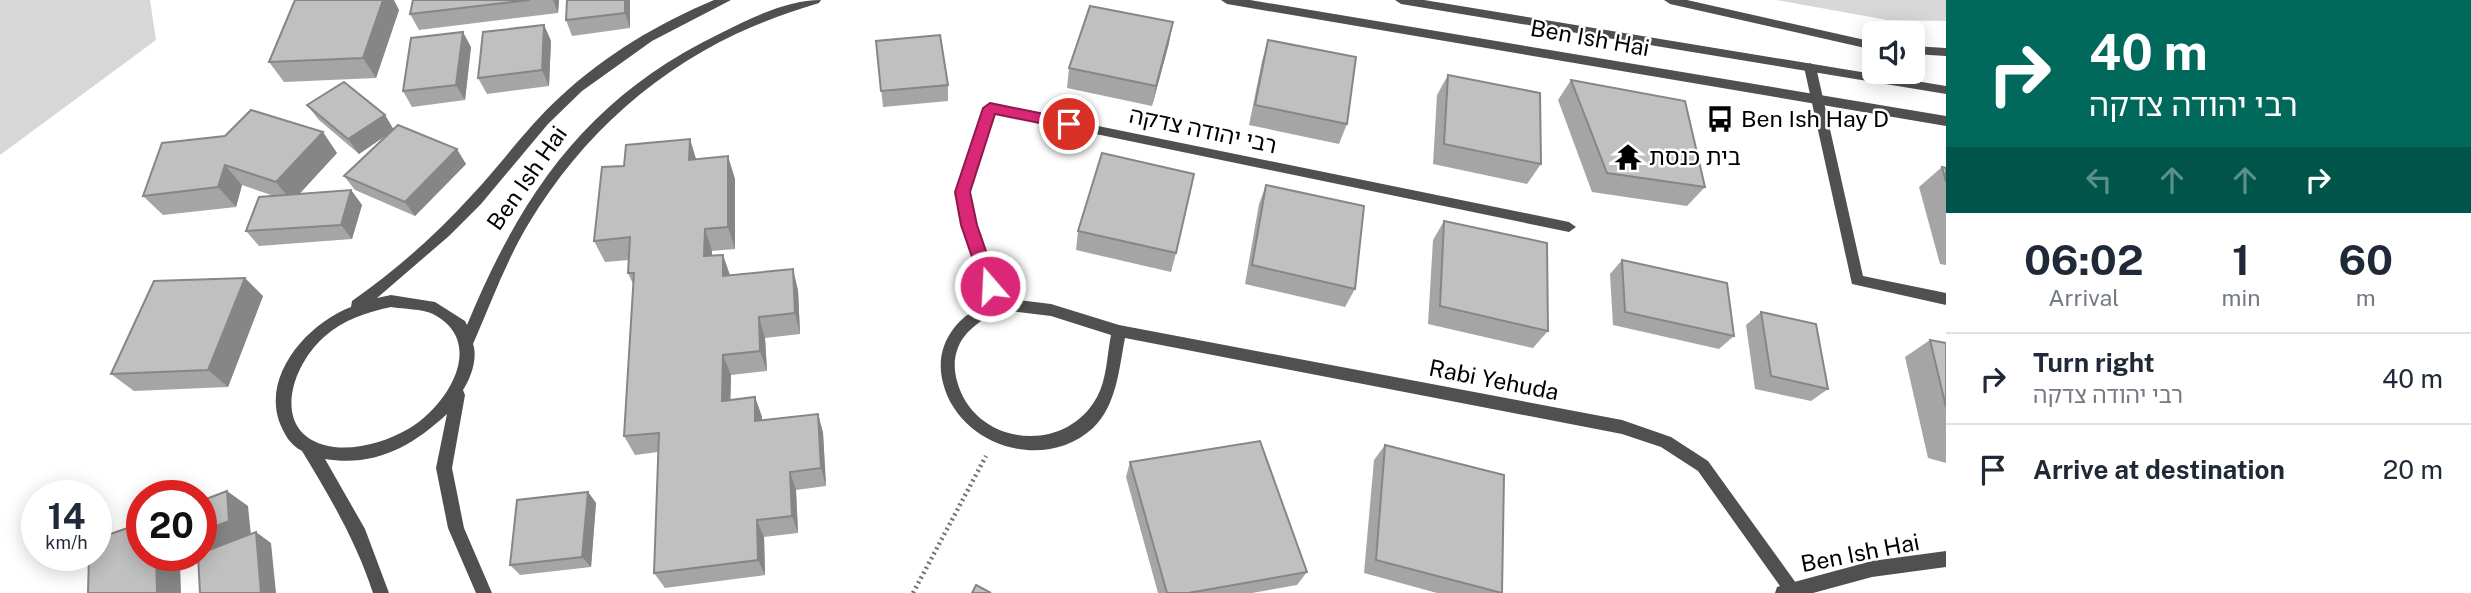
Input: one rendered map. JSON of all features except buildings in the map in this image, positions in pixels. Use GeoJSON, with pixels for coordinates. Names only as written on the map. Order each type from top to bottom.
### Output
{"type":"FeatureCollection","features":[{"type":"Feature","properties":{"kind":"street","name":"Ben Ish Hai"},"geometry":{"type":"LineString","coordinates":[[336,320],[430,249],[534,131],[577,89],[623,54],[662,30],[725,0]]}},
{"type":"Feature","properties":{"kind":"street","name":"Ben Ish Hai"},"geometry":{"type":"LineString","coordinates":[[467,341],[502,254],[523,219],[574,145],[612,107],[653,75],[721,36],[815,0]]}},
{"type":"Feature","properties":{"kind":"street","name":"Ben Ish Hai"},"geometry":{"type":"LineString","coordinates":[[1227,0],[1946,121]]}},
{"type":"Feature","properties":{"kind":"street","name":"Ben Ish Hai"},"geometry":{"type":"LineString","coordinates":[[1401,0],[1946,90]]}},
{"type":"Feature","properties":{"kind":"street"},"geometry":{"type":"LineString","coordinates":[[1670,0],[1862,43]]}},
{"type":"Feature","properties":{"kind":"street"},"geometry":{"type":"LineString","coordinates":[[1925,51],[1946,52]]}},
{"type":"Feature","properties":{"kind":"street"},"geometry":{"type":"LineString","coordinates":[[1810,67],[1814,99],[1857,281],[1946,299]]}},
{"type":"Feature","properties":{"kind":"street","name":"רבי יהודה צדקה"},"geometry":{"type":"LineString","coordinates":[[997,306],[969,225],[963,192],[990,108],[1569,227]]}},
{"type":"Feature","properties":{"kind":"street"},"geometry":{"type":"LineString","coordinates":[[381,593],[372,561],[344,500],[308,447],[290,431],[282,410],[283,386],[294,361],[312,338],[336,320],[363,307],[391,301],[417,301],[440,308],[457,322],[467,341],[468,365],[459,390],[444,468],[456,528],[484,593]]}},
{"type":"Feature","properties":{"kind":"street"},"geometry":{"type":"LineString","coordinates":[[997,306],[974,318],[956,336],[946,358],[948,391],[961,414],[982,432],[1010,442],[1038,444],[1066,437],[1088,421],[1103,400],[1119,331]]}},
{"type":"Feature","properties":{"kind":"street","name":"Rabi Yehuda"},"geometry":{"type":"LineString","coordinates":[[997,306],[1042,309],[1119,331],[1622,427],[1666,442],[1703,466],[1788,591]]}},
{"type":"Feature","properties":{"kind":"street"},"geometry":{"type":"LineString","coordinates":[[308,447],[341,455],[360,455],[390,448],[418,433],[434,420],[459,390]]}},
{"type":"Feature","properties":{"kind":"street","name":"Ben Ish Hai"},"geometry":{"type":"LineString","coordinates":[[1788,591],[1872,569],[1946,559]]}},
{"type":"Feature","properties":{"kind":"path"},"geometry":{"type":"LineString","coordinates":[[913,593],[996,437]]}},
{"type":"Feature","properties":{"kind":"shaded area"},"geometry":{"type":"Polygon","coordinates":[[[0,0],[150,0],[156,40],[0,155],[0,0]]]}},
{"type":"Feature","properties":{"kind":"shaded area"},"geometry":{"type":"Polygon","coordinates":[[[1776,0],[1946,0],[1946,21],[1887,20],[1776,0]]]}},
{"type":"Feature","properties":{"kind":"place","name":"Ben Ish Hay D"},"geometry":{"type":"Point","coordinates":[1720,119]}},
{"type":"Feature","properties":{"kind":"place","name":"בית כנסת"},"geometry":{"type":"Point","coordinates":[1628,157]}},
{"type":"Feature","properties":{"kind":"route"},"geometry":{"type":"LineString","coordinates":[[990,286],[969,225],[963,192],[990,108],[1069,124]]}}]}
